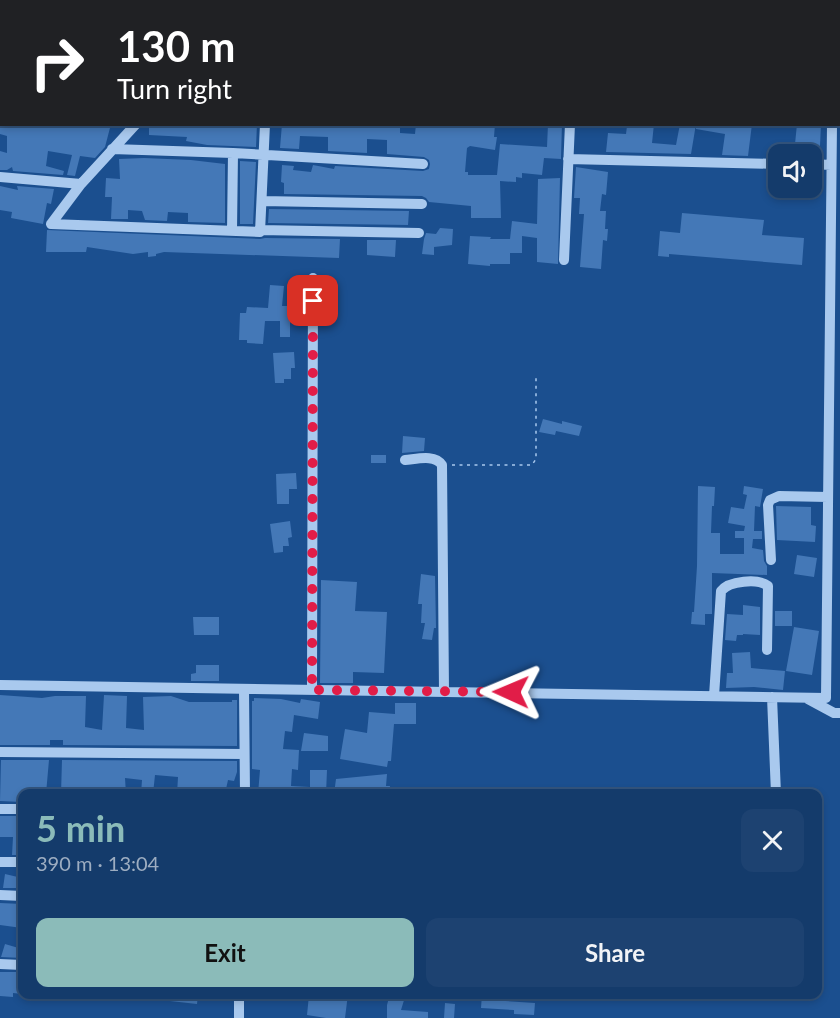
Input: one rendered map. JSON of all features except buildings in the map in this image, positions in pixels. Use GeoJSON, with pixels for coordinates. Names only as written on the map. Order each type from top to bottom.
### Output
{"type":"FeatureCollection","features":[{"type":"Feature","properties":{"kind":"street"},"geometry":{"type":"LineString","coordinates":[[134,126],[81,184],[51,224],[260,232],[260,230],[419,233]]}},
{"type":"Feature","properties":{"kind":"street"},"geometry":{"type":"LineString","coordinates":[[260,230],[266,126]]}},
{"type":"Feature","properties":{"kind":"street"},"geometry":{"type":"LineString","coordinates":[[564,260],[570,126]]}},
{"type":"Feature","properties":{"kind":"street"},"geometry":{"type":"LineString","coordinates":[[0,685],[826,698],[832,126]]}},
{"type":"Feature","properties":{"kind":"street"},"geometry":{"type":"LineString","coordinates":[[112,149],[233,153],[423,164]]}},
{"type":"Feature","properties":{"kind":"street"},"geometry":{"type":"LineString","coordinates":[[232,231],[233,153]]}},
{"type":"Feature","properties":{"kind":"street"},"geometry":{"type":"LineString","coordinates":[[568,159],[768,164]]}},
{"type":"Feature","properties":{"kind":"street"},"geometry":{"type":"LineString","coordinates":[[822,165],[831,165]]}},
{"type":"Feature","properties":{"kind":"street"},"geometry":{"type":"LineString","coordinates":[[0,177],[81,184]]}},
{"type":"Feature","properties":{"kind":"street"},"geometry":{"type":"LineString","coordinates":[[262,201],[422,204]]}},
{"type":"Feature","properties":{"kind":"street"},"geometry":{"type":"LineString","coordinates":[[312,690],[314,278]]}},
{"type":"Feature","properties":{"kind":"street"},"geometry":{"type":"LineString","coordinates":[[405,460],[434,459],[442,465],[444,691]]}},
{"type":"Feature","properties":{"kind":"street"},"geometry":{"type":"LineString","coordinates":[[771,560],[768,505],[770,500],[779,496],[828,497]]}},
{"type":"Feature","properties":{"kind":"street"},"geometry":{"type":"LineString","coordinates":[[714,696],[721,591],[726,585],[763,582],[768,586],[767,650]]}},
{"type":"Feature","properties":{"kind":"street"},"geometry":{"type":"LineString","coordinates":[[244,690],[245,789]]}},
{"type":"Feature","properties":{"kind":"street"},"geometry":{"type":"LineString","coordinates":[[772,697],[776,789]]}},
{"type":"Feature","properties":{"kind":"street"},"geometry":{"type":"LineString","coordinates":[[804,698],[834,713],[840,713]]}},
{"type":"Feature","properties":{"kind":"street"},"geometry":{"type":"LineString","coordinates":[[0,752],[244,754]]}},
{"type":"Feature","properties":{"kind":"street"},"geometry":{"type":"LineString","coordinates":[[0,809],[18,809]]}},
{"type":"Feature","properties":{"kind":"street"},"geometry":{"type":"LineString","coordinates":[[0,861],[18,862]]}},
{"type":"Feature","properties":{"kind":"street"},"geometry":{"type":"LineString","coordinates":[[0,896],[18,896]]}},
{"type":"Feature","properties":{"kind":"street"},"geometry":{"type":"LineString","coordinates":[[0,964],[18,964]]}},
{"type":"Feature","properties":{"kind":"street"},"geometry":{"type":"LineString","coordinates":[[238,999],[239,1018]]}},
{"type":"Feature","properties":{"kind":"path"},"geometry":{"type":"LineString","coordinates":[[442,465],[532,465],[536,459],[536,375]]}},
{"type":"Feature","properties":{"kind":"route"},"geometry":{"type":"LineString","coordinates":[[313,301],[312,690],[511,692]]}}]}
